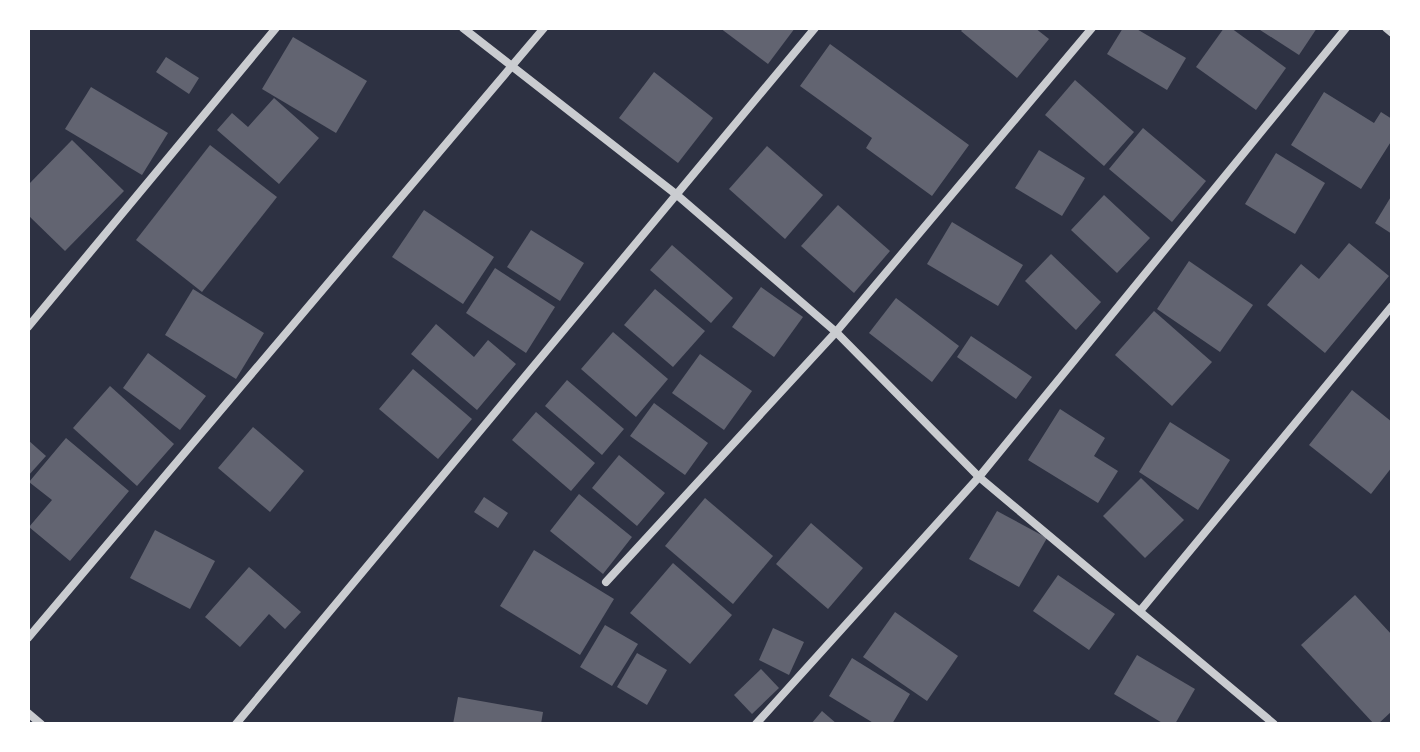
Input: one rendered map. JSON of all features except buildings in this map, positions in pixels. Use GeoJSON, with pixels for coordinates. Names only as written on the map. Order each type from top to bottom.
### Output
{"type":"FeatureCollection","features":[{"type":"Feature","properties":{"kind":"street"},"geometry":{"type":"LineString","coordinates":[[28,327],[276,28]]}},
{"type":"Feature","properties":{"kind":"street"},"geometry":{"type":"LineString","coordinates":[[463,28],[677,195],[836,332],[979,477],[1274,724]]}},
{"type":"Feature","properties":{"kind":"street"},"geometry":{"type":"LineString","coordinates":[[28,638],[544,28]]}},
{"type":"Feature","properties":{"kind":"street"},"geometry":{"type":"LineString","coordinates":[[236,724],[815,28]]}},
{"type":"Feature","properties":{"kind":"street"},"geometry":{"type":"LineString","coordinates":[[606,582],[836,332],[1092,28]]}},
{"type":"Feature","properties":{"kind":"street"},"geometry":{"type":"LineString","coordinates":[[756,724],[979,477],[1346,28]]}},
{"type":"Feature","properties":{"kind":"street"},"geometry":{"type":"LineString","coordinates":[[1386,28],[1392,33]]}},
{"type":"Feature","properties":{"kind":"street"},"geometry":{"type":"LineString","coordinates":[[1140,611],[1392,306]]}},
{"type":"Feature","properties":{"kind":"street"},"geometry":{"type":"LineString","coordinates":[[28,713],[41,724]]}}]}
